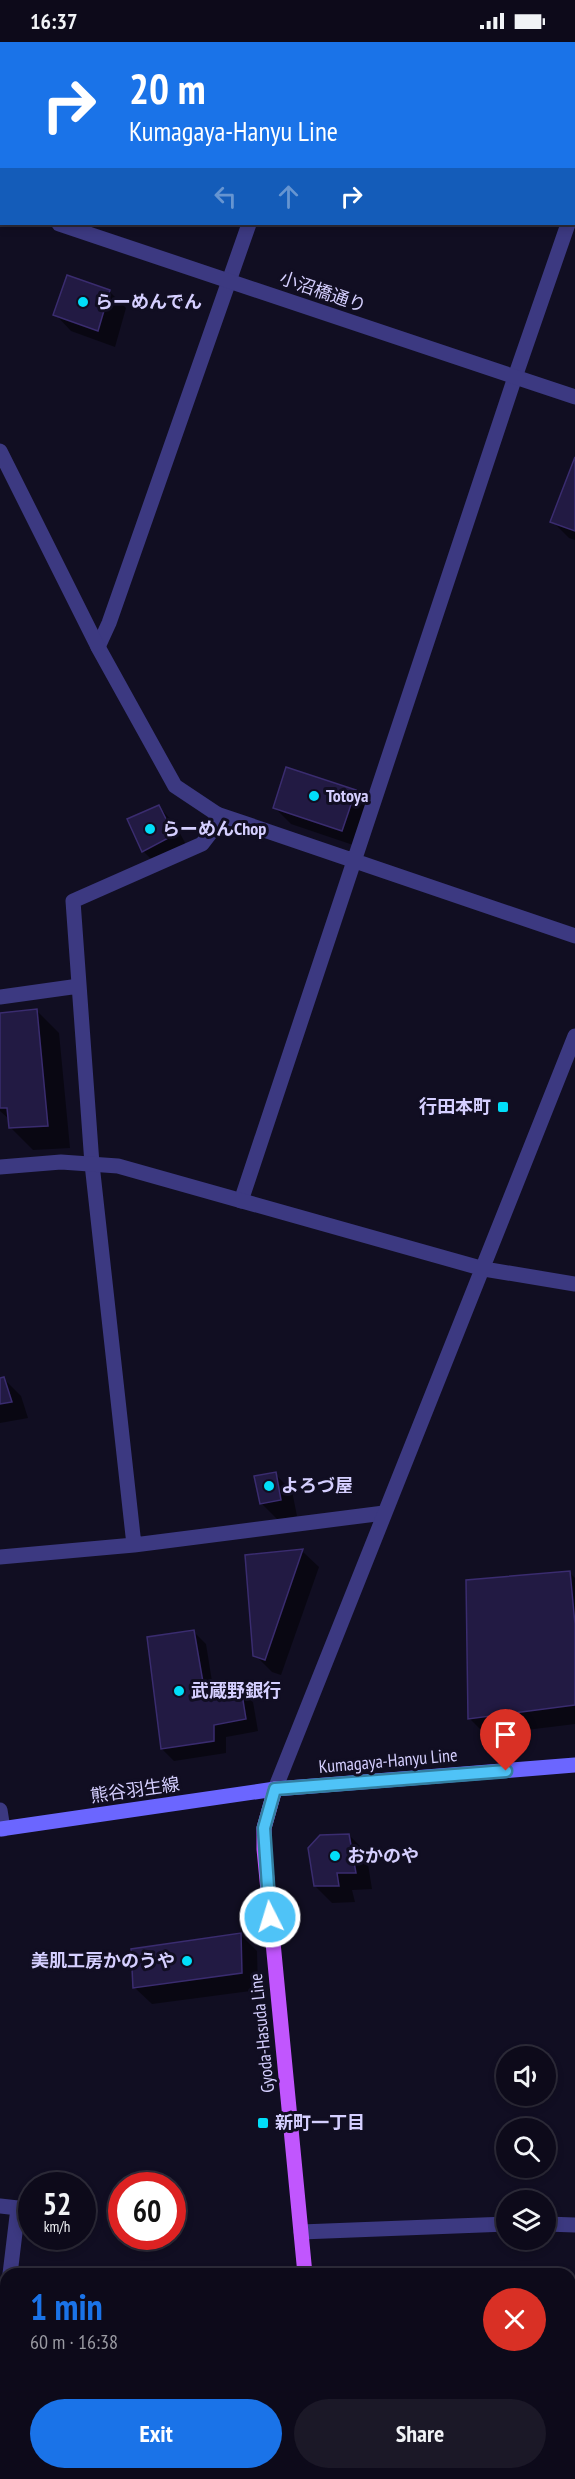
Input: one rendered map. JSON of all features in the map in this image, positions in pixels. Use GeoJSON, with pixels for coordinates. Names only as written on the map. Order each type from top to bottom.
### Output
{"type":"FeatureCollection","features":[{"type":"Feature","properties":{"kind":"main road","name":"Kumagaya-Hanyu Line"},"geometry":{"type":"LineString","coordinates":[[275,1789],[575,1765]]}},
{"type":"Feature","properties":{"kind":"main road","name":"熊谷羽生線"},"geometry":{"type":"LineString","coordinates":[[1,1829],[275,1789]]}},
{"type":"Feature","properties":{"kind":"main road","name":"Gyoda-Hasuda Line"},"geometry":{"type":"LineString","coordinates":[[275,1789],[264,1828],[264,1849],[304,2268]]}},
{"type":"Feature","properties":{"kind":"street","name":"小沼橋通り"},"geometry":{"type":"LineString","coordinates":[[62,225],[575,397]]}},
{"type":"Feature","properties":{"kind":"street"},"geometry":{"type":"LineString","coordinates":[[98,647],[109,623],[249,225]]}},
{"type":"Feature","properties":{"kind":"street"},"geometry":{"type":"LineString","coordinates":[[242,1201],[514,377],[568,225]]}},
{"type":"Feature","properties":{"kind":"street"},"geometry":{"type":"LineString","coordinates":[[0,451],[98,647],[175,786],[218,814],[575,936]]}},
{"type":"Feature","properties":{"kind":"street"},"geometry":{"type":"LineString","coordinates":[[134,1545],[92,1164],[73,901],[202,844],[212,831],[218,814]]}},
{"type":"Feature","properties":{"kind":"street"},"geometry":{"type":"LineString","coordinates":[[0,997],[79,986]]}},
{"type":"Feature","properties":{"kind":"street"},"geometry":{"type":"LineString","coordinates":[[275,1789],[575,1036]]}},
{"type":"Feature","properties":{"kind":"street"},"geometry":{"type":"LineString","coordinates":[[0,1167],[61,1162],[118,1166],[484,1269],[575,1284]]}},
{"type":"Feature","properties":{"kind":"street"},"geometry":{"type":"LineString","coordinates":[[0,1557],[134,1545],[384,1513]]}},
{"type":"Feature","properties":{"kind":"street"},"geometry":{"type":"LineString","coordinates":[[0,1810],[1,1829]]}},
{"type":"Feature","properties":{"kind":"street"},"geometry":{"type":"LineString","coordinates":[[0,2206],[18,2208],[11,2268]]}},
{"type":"Feature","properties":{"kind":"street"},"geometry":{"type":"LineString","coordinates":[[301,2232],[496,2224]]}},
{"type":"Feature","properties":{"kind":"street"},"geometry":{"type":"LineString","coordinates":[[556,2224],[575,2225]]}},
{"type":"Feature","properties":{"kind":"building"},"geometry":{"type":"Polygon","coordinates":[[[67,275],[110,290],[98,331],[53,315],[67,275]]]}},
{"type":"Feature","properties":{"kind":"building"},"geometry":{"type":"Polygon","coordinates":[[[575,457],[575,531],[550,522],[575,457]]]}},
{"type":"Feature","properties":{"kind":"building"},"geometry":{"type":"Polygon","coordinates":[[[286,767],[356,790],[342,831],[273,808],[286,767]]]}},
{"type":"Feature","properties":{"kind":"building"},"geometry":{"type":"Polygon","coordinates":[[[159,805],[174,835],[142,852],[127,819],[159,805]]]}},
{"type":"Feature","properties":{"kind":"building"},"geometry":{"type":"Polygon","coordinates":[[[37,1009],[48,1126],[9,1128],[7,1108],[0,1108],[0,1013],[37,1009]]]}},
{"type":"Feature","properties":{"kind":"building"},"geometry":{"type":"Polygon","coordinates":[[[4,1377],[12,1402],[0,1404],[0,1378],[4,1377]]]}},
{"type":"Feature","properties":{"kind":"building"},"geometry":{"type":"Polygon","coordinates":[[[276,1472],[281,1500],[260,1504],[254,1476],[276,1472]]]}},
{"type":"Feature","properties":{"kind":"building"},"geometry":{"type":"Polygon","coordinates":[[[303,1549],[265,1660],[253,1656],[245,1555],[303,1549]]]}},
{"type":"Feature","properties":{"kind":"building"},"geometry":{"type":"Polygon","coordinates":[[[570,1571],[575,1624],[575,1705],[468,1719],[466,1580],[570,1571]]]}},
{"type":"Feature","properties":{"kind":"building"},"geometry":{"type":"Polygon","coordinates":[[[194,1630],[205,1694],[241,1688],[246,1719],[214,1725],[214,1741],[161,1749],[147,1637],[194,1630]]]}},
{"type":"Feature","properties":{"kind":"building"},"geometry":{"type":"Polygon","coordinates":[[[349,1834],[356,1873],[337,1873],[339,1886],[314,1886],[308,1848],[320,1835],[349,1834]]]}},
{"type":"Feature","properties":{"kind":"building","name":"美肌工房かのうや"},"geometry":{"type":"Polygon","coordinates":[[[241,1933],[242,1973],[133,1988],[131,1949],[241,1933]]]}},
{"type":"Feature","properties":{"kind":"place","name":"らーめんでん"},"geometry":{"type":"Point","coordinates":[83,302]}},
{"type":"Feature","properties":{"kind":"place","name":"Totoya"},"geometry":{"type":"Point","coordinates":[314,796]}},
{"type":"Feature","properties":{"kind":"place","name":"らーめんChop"},"geometry":{"type":"Point","coordinates":[150,829]}},
{"type":"Feature","properties":{"kind":"place","name":"行田本町"},"geometry":{"type":"Point","coordinates":[503,1107]}},
{"type":"Feature","properties":{"kind":"place","name":"よろづ屋"},"geometry":{"type":"Point","coordinates":[269,1486]}},
{"type":"Feature","properties":{"kind":"place","name":"武蔵野銀行"},"geometry":{"type":"Point","coordinates":[179,1691]}},
{"type":"Feature","properties":{"kind":"place","name":"おかのや"},"geometry":{"type":"Point","coordinates":[335,1856]}},
{"type":"Feature","properties":{"kind":"place","name":"美肌工房かのうや"},"geometry":{"type":"Point","coordinates":[187,1961]}},
{"type":"Feature","properties":{"kind":"place","name":"新町一丁目"},"geometry":{"type":"Point","coordinates":[263,2123]}},
{"type":"Feature","properties":{"kind":"route"},"geometry":{"type":"LineString","coordinates":[[270,1917],[264,1828],[275,1789],[506,1771]]}}]}
